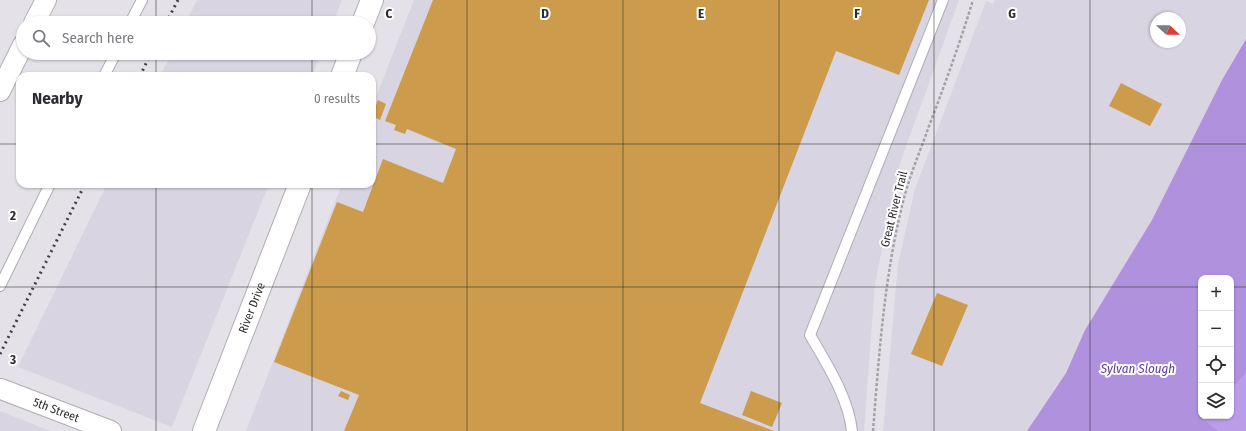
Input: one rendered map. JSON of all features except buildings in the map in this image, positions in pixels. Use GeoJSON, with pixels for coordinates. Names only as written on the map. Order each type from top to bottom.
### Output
{"type":"FeatureCollection","features":[{"type":"Feature","properties":{"kind":"main road"},"geometry":{"type":"LineString","coordinates":[[366,16],[372,0]]}},
{"type":"Feature","properties":{"kind":"main road"},"geometry":{"type":"LineString","coordinates":[[344,72],[348,60]]}},
{"type":"Feature","properties":{"kind":"main road","name":"River Drive"},"geometry":{"type":"LineString","coordinates":[[204,431],[298,188]]}},
{"type":"Feature","properties":{"kind":"street"},"geometry":{"type":"LineString","coordinates":[[38,16],[46,0]]}},
{"type":"Feature","properties":{"kind":"street"},"geometry":{"type":"LineString","coordinates":[[0,91],[16,59]]}},
{"type":"Feature","properties":{"kind":"street","name":"5th Street"},"geometry":{"type":"LineString","coordinates":[[1,389],[111,431]]}},
{"type":"Feature","properties":{"kind":"lane"},"geometry":{"type":"LineString","coordinates":[[134,16],[142,0]]}},
{"type":"Feature","properties":{"kind":"lane"},"geometry":{"type":"LineString","coordinates":[[852,431],[851,419],[843,396],[810,335],[943,0]]}},
{"type":"Feature","properties":{"kind":"lane"},"geometry":{"type":"LineString","coordinates":[[106,72],[112,60]]}},
{"type":"Feature","properties":{"kind":"lane"},"geometry":{"type":"LineString","coordinates":[[0,286],[48,188]]}},
{"type":"Feature","properties":{"kind":"path","name":"Great River Trail"},"geometry":{"type":"LineString","coordinates":[[873,431],[880,346],[887,288],[894,242],[902,205],[912,173],[960,42],[973,0]]}},
{"type":"Feature","properties":{"kind":"shaded area"},"geometry":{"type":"Polygon","coordinates":[[[197,0],[342,0],[336,16],[189,16],[197,0]]]}},
{"type":"Feature","properties":{"kind":"shaded area"},"geometry":{"type":"Polygon","coordinates":[[[414,0],[959,0],[900,163],[875,283],[864,431],[246,431],[340,188],[376,188],[376,97],[414,0]]]}},
{"type":"Feature","properties":{"kind":"shaded area"},"geometry":{"type":"Polygon","coordinates":[[[995,0],[1246,0],[1246,39],[1222,80],[1152,220],[1085,330],[1066,373],[1027,431],[883,431],[898,264],[915,189],[986,1],[993,4],[995,0]]]}},
{"type":"Feature","properties":{"kind":"shaded area"},"geometry":{"type":"Polygon","coordinates":[[[168,60],[318,60],[314,72],[162,72],[168,60]]]}},
{"type":"Feature","properties":{"kind":"shaded area"},"geometry":{"type":"Polygon","coordinates":[[[105,188],[267,188],[172,427],[18,367],[105,188]]]}},
{"type":"Feature","properties":{"kind":"shaded area"},"geometry":{"type":"Polygon","coordinates":[[[1246,374],[1246,431],[1219,431],[1202,419],[1234,419],[1234,387],[1246,374]]]}},
{"type":"Feature","properties":{"kind":"shaded area"},"geometry":{"type":"Polygon","coordinates":[[[0,411],[50,431],[0,431],[0,411]]]}},
{"type":"Feature","properties":{"kind":"water","name":"Sylvan Slough"},"geometry":{"type":"Polygon","coordinates":[[[1246,39],[1246,374],[1234,387],[1234,275],[1198,275],[1198,419],[1203,419],[1219,431],[1027,431],[1066,373],[1085,330],[1152,220],[1222,80],[1246,39]]]}},
{"type":"Feature","properties":{"kind":"railway"},"geometry":{"type":"LineString","coordinates":[[170,16],[178,0]]}},
{"type":"Feature","properties":{"kind":"railway"},"geometry":{"type":"LineString","coordinates":[[142,72],[148,60]]}},
{"type":"Feature","properties":{"kind":"railway"},"geometry":{"type":"LineString","coordinates":[[0,354],[83,188]]}}]}
